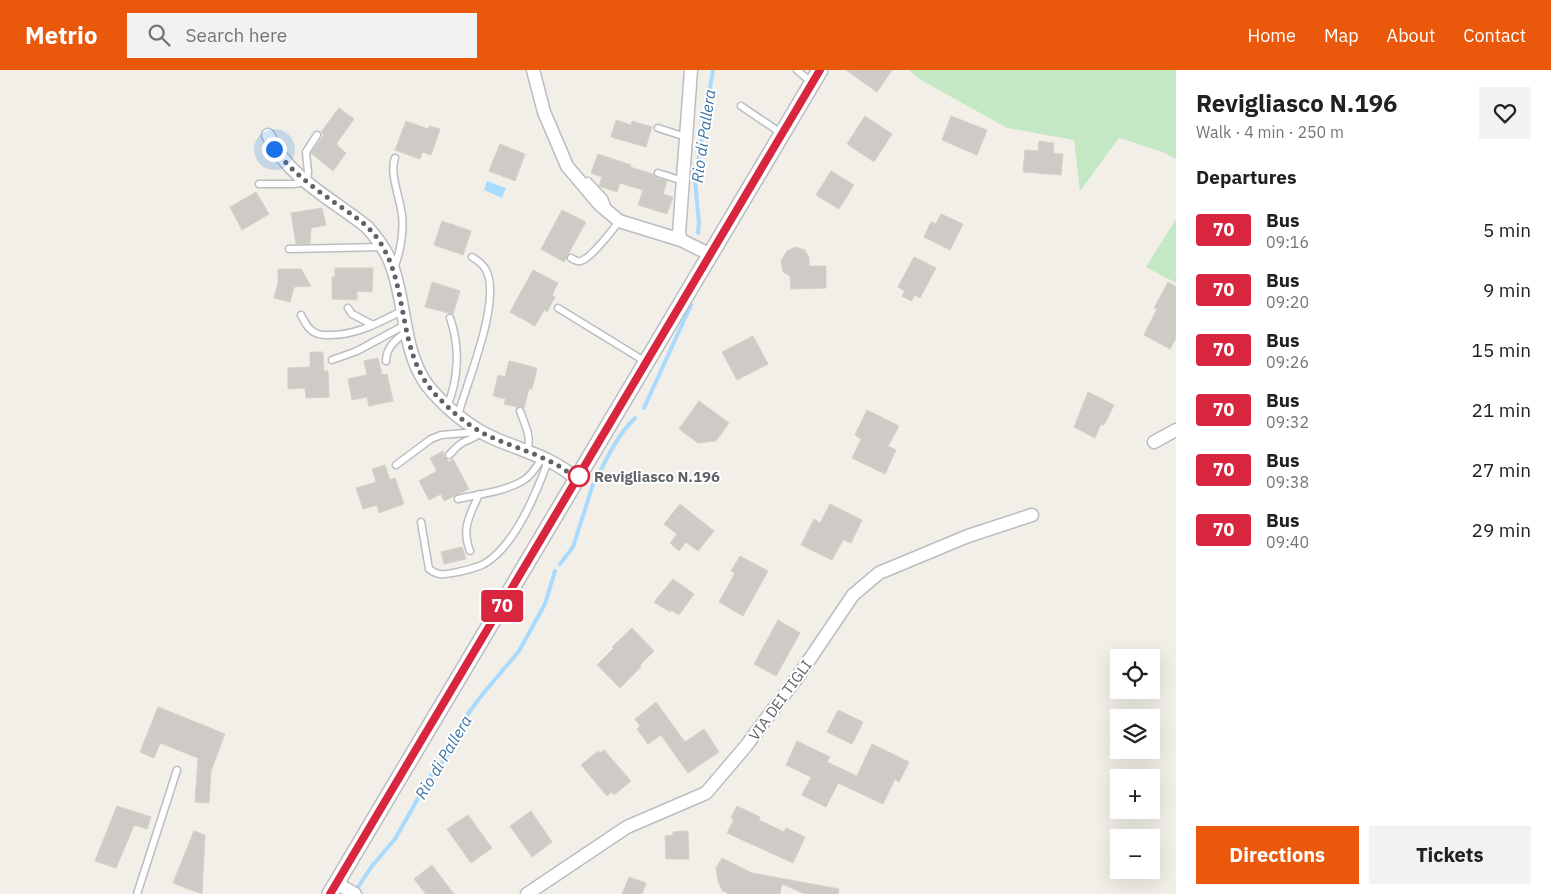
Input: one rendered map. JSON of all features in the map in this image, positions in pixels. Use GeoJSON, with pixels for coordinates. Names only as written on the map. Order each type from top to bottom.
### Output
{"type":"FeatureCollection","features":[{"type":"Feature","properties":{"kind":"street"},"geometry":{"type":"LineString","coordinates":[[533,70],[544,112],[567,166],[599,204],[614,217],[681,240],[711,255]]}},
{"type":"Feature","properties":{"kind":"street"},"geometry":{"type":"LineString","coordinates":[[681,240],[679,233],[691,70]]}},
{"type":"Feature","properties":{"kind":"street"},"geometry":{"type":"LineString","coordinates":[[355,894],[333,889],[820,70]]}},
{"type":"Feature","properties":{"kind":"street"},"geometry":{"type":"LineString","coordinates":[[268,135],[274,149],[286,164],[367,227],[382,247],[393,270],[413,357],[420,373],[435,394],[458,415],[481,432],[545,460],[569,472],[577,480]]}},
{"type":"Feature","properties":{"kind":"street"},"geometry":{"type":"LineString","coordinates":[[1154,442],[1176,430]]}},
{"type":"Feature","properties":{"kind":"street","name":"VIA DEI TIGLI"},"geometry":{"type":"LineString","coordinates":[[527,894],[627,827],[706,793],[746,746],[800,675],[853,595],[879,573],[968,536],[1032,516]]}},
{"type":"Feature","properties":{"kind":"lane"},"geometry":{"type":"LineString","coordinates":[[797,70],[812,83]]}},
{"type":"Feature","properties":{"kind":"lane"},"geometry":{"type":"LineString","coordinates":[[741,106],[782,134]]}},
{"type":"Feature","properties":{"kind":"lane"},"geometry":{"type":"LineString","coordinates":[[658,128],[686,137]]}},
{"type":"Feature","properties":{"kind":"lane"},"geometry":{"type":"LineString","coordinates":[[258,184],[307,182],[306,152],[317,135]]}},
{"type":"Feature","properties":{"kind":"lane"},"geometry":{"type":"LineString","coordinates":[[393,270],[400,254],[403,217],[392,168],[395,158]]}},
{"type":"Feature","properties":{"kind":"lane"},"geometry":{"type":"LineString","coordinates":[[658,172],[683,181]]}},
{"type":"Feature","properties":{"kind":"lane"},"geometry":{"type":"LineString","coordinates":[[571,258],[578,261],[583,260],[602,242],[614,217],[604,198],[588,181]]}},
{"type":"Feature","properties":{"kind":"lane"},"geometry":{"type":"LineString","coordinates":[[289,249],[382,247]]}},
{"type":"Feature","properties":{"kind":"lane"},"geometry":{"type":"LineString","coordinates":[[458,415],[481,343],[491,300],[487,272],[479,261],[472,256]]}},
{"type":"Feature","properties":{"kind":"lane"},"geometry":{"type":"LineString","coordinates":[[348,308],[352,314],[373,325]]}},
{"type":"Feature","properties":{"kind":"lane"},"geometry":{"type":"LineString","coordinates":[[558,308],[647,362]]}},
{"type":"Feature","properties":{"kind":"lane"},"geometry":{"type":"LineString","coordinates":[[301,315],[309,329],[317,334],[340,335],[357,332],[402,311]]}},
{"type":"Feature","properties":{"kind":"lane"},"geometry":{"type":"LineString","coordinates":[[448,406],[457,371],[456,344],[450,318]]}},
{"type":"Feature","properties":{"kind":"lane"},"geometry":{"type":"LineString","coordinates":[[332,360],[358,351],[406,328]]}},
{"type":"Feature","properties":{"kind":"lane"},"geometry":{"type":"LineString","coordinates":[[386,361],[386,354],[390,346],[406,328]]}},
{"type":"Feature","properties":{"kind":"lane"},"geometry":{"type":"LineString","coordinates":[[520,411],[529,437],[530,444],[527,452]]}},
{"type":"Feature","properties":{"kind":"lane"},"geometry":{"type":"LineString","coordinates":[[449,455],[457,446],[464,441],[474,439],[481,432]]}},
{"type":"Feature","properties":{"kind":"lane"},"geometry":{"type":"LineString","coordinates":[[396,464],[431,439],[441,435],[481,432]]}},
{"type":"Feature","properties":{"kind":"lane"},"geometry":{"type":"LineString","coordinates":[[458,499],[510,486],[525,479],[545,460]]}},
{"type":"Feature","properties":{"kind":"lane"},"geometry":{"type":"LineString","coordinates":[[422,522],[430,569],[436,574],[442,575],[483,564],[495,556],[507,544],[529,505],[545,460]]}},
{"type":"Feature","properties":{"kind":"lane"},"geometry":{"type":"LineString","coordinates":[[470,551],[465,538],[466,526],[480,494]]}},
{"type":"Feature","properties":{"kind":"lane"},"geometry":{"type":"LineString","coordinates":[[137,894],[177,770]]}},
{"type":"Feature","properties":{"kind":"green space"},"geometry":{"type":"Polygon","coordinates":[[[909,70],[1176,70],[1176,159],[1163,152],[1119,138],[1080,191],[1074,140],[1007,128],[921,80],[909,70]]]}},
{"type":"Feature","properties":{"kind":"green space"},"geometry":{"type":"Polygon","coordinates":[[[1176,219],[1176,283],[1146,267],[1176,219]]]}},
{"type":"Feature","properties":{"kind":"water"},"geometry":{"type":"Polygon","coordinates":[[[487,181],[506,188],[502,198],[484,190],[487,181]]]}},
{"type":"Feature","properties":{"kind":"building"},"geometry":{"type":"Polygon","coordinates":[[[846,70],[892,70],[877,92],[846,70]]]}},
{"type":"Feature","properties":{"kind":"building"},"geometry":{"type":"Polygon","coordinates":[[[339,108],[354,119],[336,144],[346,153],[333,171],[311,153],[324,135],[321,132],[339,108]]]}},
{"type":"Feature","properties":{"kind":"building"},"geometry":{"type":"Polygon","coordinates":[[[865,116],[892,134],[874,162],[847,144],[865,116]]]}},
{"type":"Feature","properties":{"kind":"building"},"geometry":{"type":"Polygon","coordinates":[[[951,116],[987,130],[977,155],[942,140],[951,116]]]}},
{"type":"Feature","properties":{"kind":"building"},"geometry":{"type":"Polygon","coordinates":[[[616,120],[631,125],[632,121],[652,127],[646,147],[611,137],[616,120]]]}},
{"type":"Feature","properties":{"kind":"building"},"geometry":{"type":"Polygon","coordinates":[[[406,121],[428,129],[429,126],[440,129],[431,155],[422,152],[420,159],[395,150],[406,121]]]}},
{"type":"Feature","properties":{"kind":"building"},"geometry":{"type":"Polygon","coordinates":[[[1039,141],[1054,143],[1053,153],[1063,154],[1061,175],[1023,172],[1025,150],[1038,151],[1039,141]]]}},
{"type":"Feature","properties":{"kind":"building"},"geometry":{"type":"Polygon","coordinates":[[[500,144],[525,154],[515,181],[489,171],[500,144]]]}},
{"type":"Feature","properties":{"kind":"building"},"geometry":{"type":"Polygon","coordinates":[[[598,154],[631,165],[630,167],[653,174],[656,178],[667,181],[663,194],[673,197],[667,214],[638,205],[643,190],[620,183],[617,192],[599,186],[602,177],[591,173],[598,154]]]}},
{"type":"Feature","properties":{"kind":"building"},"geometry":{"type":"Polygon","coordinates":[[[831,171],[854,185],[839,209],[816,195],[831,171]]]}},
{"type":"Feature","properties":{"kind":"building"},"geometry":{"type":"Polygon","coordinates":[[[256,192],[269,214],[242,230],[230,207],[256,192]]]}},
{"type":"Feature","properties":{"kind":"building"},"geometry":{"type":"Polygon","coordinates":[[[322,208],[326,225],[311,228],[310,244],[296,244],[291,213],[322,208]]]}},
{"type":"Feature","properties":{"kind":"building"},"geometry":{"type":"Polygon","coordinates":[[[562,210],[586,222],[564,262],[541,249],[562,210]]]}},
{"type":"Feature","properties":{"kind":"building"},"geometry":{"type":"Polygon","coordinates":[[[941,214],[963,224],[950,250],[924,237],[931,222],[936,224],[941,214]]]}},
{"type":"Feature","properties":{"kind":"building"},"geometry":{"type":"Polygon","coordinates":[[[442,221],[471,231],[463,255],[434,245],[442,221]]]}},
{"type":"Feature","properties":{"kind":"building"},"geometry":{"type":"Polygon","coordinates":[[[795,247],[805,250],[809,258],[809,266],[826,266],[826,288],[791,289],[790,276],[783,272],[781,261],[787,251],[795,247]]]}},
{"type":"Feature","properties":{"kind":"building"},"geometry":{"type":"Polygon","coordinates":[[[914,257],[936,268],[920,298],[915,295],[911,301],[902,296],[905,291],[898,287],[914,257]]]}},
{"type":"Feature","properties":{"kind":"building"},"geometry":{"type":"Polygon","coordinates":[[[335,268],[373,268],[372,292],[357,291],[357,300],[332,299],[332,277],[335,277],[335,268]]]}},
{"type":"Feature","properties":{"kind":"building"},"geometry":{"type":"Polygon","coordinates":[[[278,269],[301,269],[311,286],[294,287],[290,302],[274,298],[278,283],[278,269]]]}},
{"type":"Feature","properties":{"kind":"building"},"geometry":{"type":"Polygon","coordinates":[[[533,270],[558,283],[552,295],[555,297],[547,312],[544,310],[535,326],[510,312],[533,270]]]}},
{"type":"Feature","properties":{"kind":"building"},"geometry":{"type":"Polygon","coordinates":[[[432,282],[460,291],[453,314],[425,307],[432,282]]]}},
{"type":"Feature","properties":{"kind":"building"},"geometry":{"type":"Polygon","coordinates":[[[1168,282],[1176,287],[1176,338],[1170,349],[1144,335],[1157,309],[1154,308],[1168,282]]]}},
{"type":"Feature","properties":{"kind":"building"},"geometry":{"type":"Polygon","coordinates":[[[753,336],[768,364],[737,380],[722,352],[753,336]]]}},
{"type":"Feature","properties":{"kind":"building"},"geometry":{"type":"Polygon","coordinates":[[[310,352],[323,352],[324,371],[328,371],[329,397],[306,398],[305,388],[288,389],[288,368],[310,367],[310,352]]]}},
{"type":"Feature","properties":{"kind":"building"},"geometry":{"type":"Polygon","coordinates":[[[378,358],[382,375],[387,374],[393,401],[369,406],[367,397],[352,400],[348,379],[367,375],[364,361],[378,358]]]}},
{"type":"Feature","properties":{"kind":"building"},"geometry":{"type":"Polygon","coordinates":[[[509,361],[537,368],[532,389],[529,389],[524,408],[504,404],[506,399],[493,396],[498,375],[505,377],[509,361]]]}},
{"type":"Feature","properties":{"kind":"building"},"geometry":{"type":"Polygon","coordinates":[[[1088,392],[1114,405],[1104,425],[1101,424],[1095,438],[1074,427],[1088,392]]]}},
{"type":"Feature","properties":{"kind":"building"},"geometry":{"type":"Polygon","coordinates":[[[699,401],[729,423],[716,441],[698,443],[679,429],[699,401]]]}},
{"type":"Feature","properties":{"kind":"building"},"geometry":{"type":"Polygon","coordinates":[[[867,410],[899,426],[888,446],[896,450],[885,474],[852,458],[861,439],[855,435],[867,410]]]}},
{"type":"Feature","properties":{"kind":"building"},"geometry":{"type":"Polygon","coordinates":[[[443,451],[444,457],[449,462],[453,459],[469,489],[444,501],[441,494],[429,500],[419,481],[437,471],[430,458],[443,451]]]}},
{"type":"Feature","properties":{"kind":"building"},"geometry":{"type":"Polygon","coordinates":[[[385,465],[390,480],[395,478],[404,504],[379,513],[377,505],[363,509],[356,488],[376,482],[372,469],[385,465]]]}},
{"type":"Feature","properties":{"kind":"building"},"geometry":{"type":"Polygon","coordinates":[[[680,504],[714,531],[698,551],[686,542],[679,551],[670,543],[677,534],[664,524],[680,504]]]}},
{"type":"Feature","properties":{"kind":"building"},"geometry":{"type":"Polygon","coordinates":[[[830,504],[862,520],[851,543],[843,540],[832,560],[801,545],[814,519],[820,523],[830,504]]]}},
{"type":"Feature","properties":{"kind":"building"},"geometry":{"type":"Polygon","coordinates":[[[462,547],[466,559],[444,564],[441,552],[462,547]]]}},
{"type":"Feature","properties":{"kind":"building"},"geometry":{"type":"Polygon","coordinates":[[[740,556],[768,571],[743,616],[719,602],[735,573],[731,571],[740,556]]]}},
{"type":"Feature","properties":{"kind":"building"},"geometry":{"type":"Polygon","coordinates":[[[673,579],[694,594],[679,615],[654,602],[673,579]]]}},
{"type":"Feature","properties":{"kind":"building"},"geometry":{"type":"Polygon","coordinates":[[[778,620],[800,633],[776,676],[754,664],[778,620]]]}},
{"type":"Feature","properties":{"kind":"building"},"geometry":{"type":"Polygon","coordinates":[[[632,628],[654,651],[620,688],[597,665],[632,628]]]}},
{"type":"Feature","properties":{"kind":"building"},"geometry":{"type":"Polygon","coordinates":[[[656,702],[685,742],[704,729],[719,752],[688,773],[661,735],[648,744],[637,729],[640,726],[635,719],[656,702]]]}},
{"type":"Feature","properties":{"kind":"building"},"geometry":{"type":"Polygon","coordinates":[[[158,707],[225,734],[211,771],[209,803],[195,802],[198,758],[160,743],[154,758],[140,752],[158,707]]]}},
{"type":"Feature","properties":{"kind":"building"},"geometry":{"type":"Polygon","coordinates":[[[838,710],[863,722],[852,744],[827,732],[838,710]]]}},
{"type":"Feature","properties":{"kind":"building"},"geometry":{"type":"Polygon","coordinates":[[[797,741],[830,757],[827,762],[857,776],[872,744],[909,762],[899,782],[895,779],[883,804],[838,783],[826,807],[802,795],[811,777],[786,765],[797,741]]]}},
{"type":"Feature","properties":{"kind":"building"},"geometry":{"type":"Polygon","coordinates":[[[604,750],[631,781],[614,795],[612,792],[607,796],[581,765],[598,751],[600,753],[604,750]]]}},
{"type":"Feature","properties":{"kind":"building"},"geometry":{"type":"Polygon","coordinates":[[[117,806],[151,817],[147,829],[134,825],[116,868],[95,861],[117,806]]]}},
{"type":"Feature","properties":{"kind":"building"},"geometry":{"type":"Polygon","coordinates":[[[737,806],[760,817],[759,820],[784,832],[786,828],[805,837],[793,863],[727,833],[734,819],[731,818],[737,806]]]}},
{"type":"Feature","properties":{"kind":"building"},"geometry":{"type":"Polygon","coordinates":[[[531,811],[552,842],[532,857],[510,826],[531,811]]]}},
{"type":"Feature","properties":{"kind":"building"},"geometry":{"type":"Polygon","coordinates":[[[468,815],[492,848],[471,863],[447,829],[468,815]]]}},
{"type":"Feature","properties":{"kind":"building"},"geometry":{"type":"Polygon","coordinates":[[[194,831],[205,835],[202,894],[173,883],[194,831]]]}},
{"type":"Feature","properties":{"kind":"building"},"geometry":{"type":"Polygon","coordinates":[[[688,831],[689,859],[666,859],[665,836],[673,835],[673,832],[688,831]]]}},
{"type":"Feature","properties":{"kind":"building"},"geometry":{"type":"Polygon","coordinates":[[[722,858],[752,873],[839,889],[838,894],[805,894],[782,884],[780,894],[729,894],[722,890],[718,881],[716,868],[722,858]]]}},
{"type":"Feature","properties":{"kind":"building"},"geometry":{"type":"Polygon","coordinates":[[[432,865],[454,894],[426,894],[414,879],[432,865]]]}},
{"type":"Feature","properties":{"kind":"building"},"geometry":{"type":"Polygon","coordinates":[[[629,877],[646,883],[642,894],[622,894],[629,877]]]}},
{"type":"Feature","properties":{"kind":"waterway","name":"Rio di Pallera"},"geometry":{"type":"LineString","coordinates":[[698,233],[699,223],[695,181],[713,70]]}},
{"type":"Feature","properties":{"kind":"waterway","name":"Rio di Pallera"},"geometry":{"type":"LineString","coordinates":[[644,408],[691,305]]}},
{"type":"Feature","properties":{"kind":"waterway","name":"Rio di Pallera"},"geometry":{"type":"LineString","coordinates":[[599,474],[615,444],[635,418]]}},
{"type":"Feature","properties":{"kind":"waterway","name":"Rio di Pallera"},"geometry":{"type":"LineString","coordinates":[[560,564],[573,547],[593,484]]}},
{"type":"Feature","properties":{"kind":"waterway","name":"Rio di Pallera"},"geometry":{"type":"LineString","coordinates":[[356,890],[372,866],[395,839],[433,772],[446,758],[461,723],[519,651],[545,604],[555,571]]}},
{"type":"Feature","properties":{"kind":"bus line","name":"70"},"geometry":{"type":"LineString","coordinates":[[330,894],[820,70]]}},
{"type":"Feature","properties":{"kind":"place","name":"Revigliasco N.196"},"geometry":{"type":"Point","coordinates":[579,476]}},
{"type":"Feature","properties":{"kind":"route"},"geometry":{"type":"LineString","coordinates":[[274,149],[301,178],[348,211],[376,237],[393,270],[413,357],[427,385],[435,394],[470,425],[481,432],[557,465],[569,472],[577,480],[579,476]]}}]}
